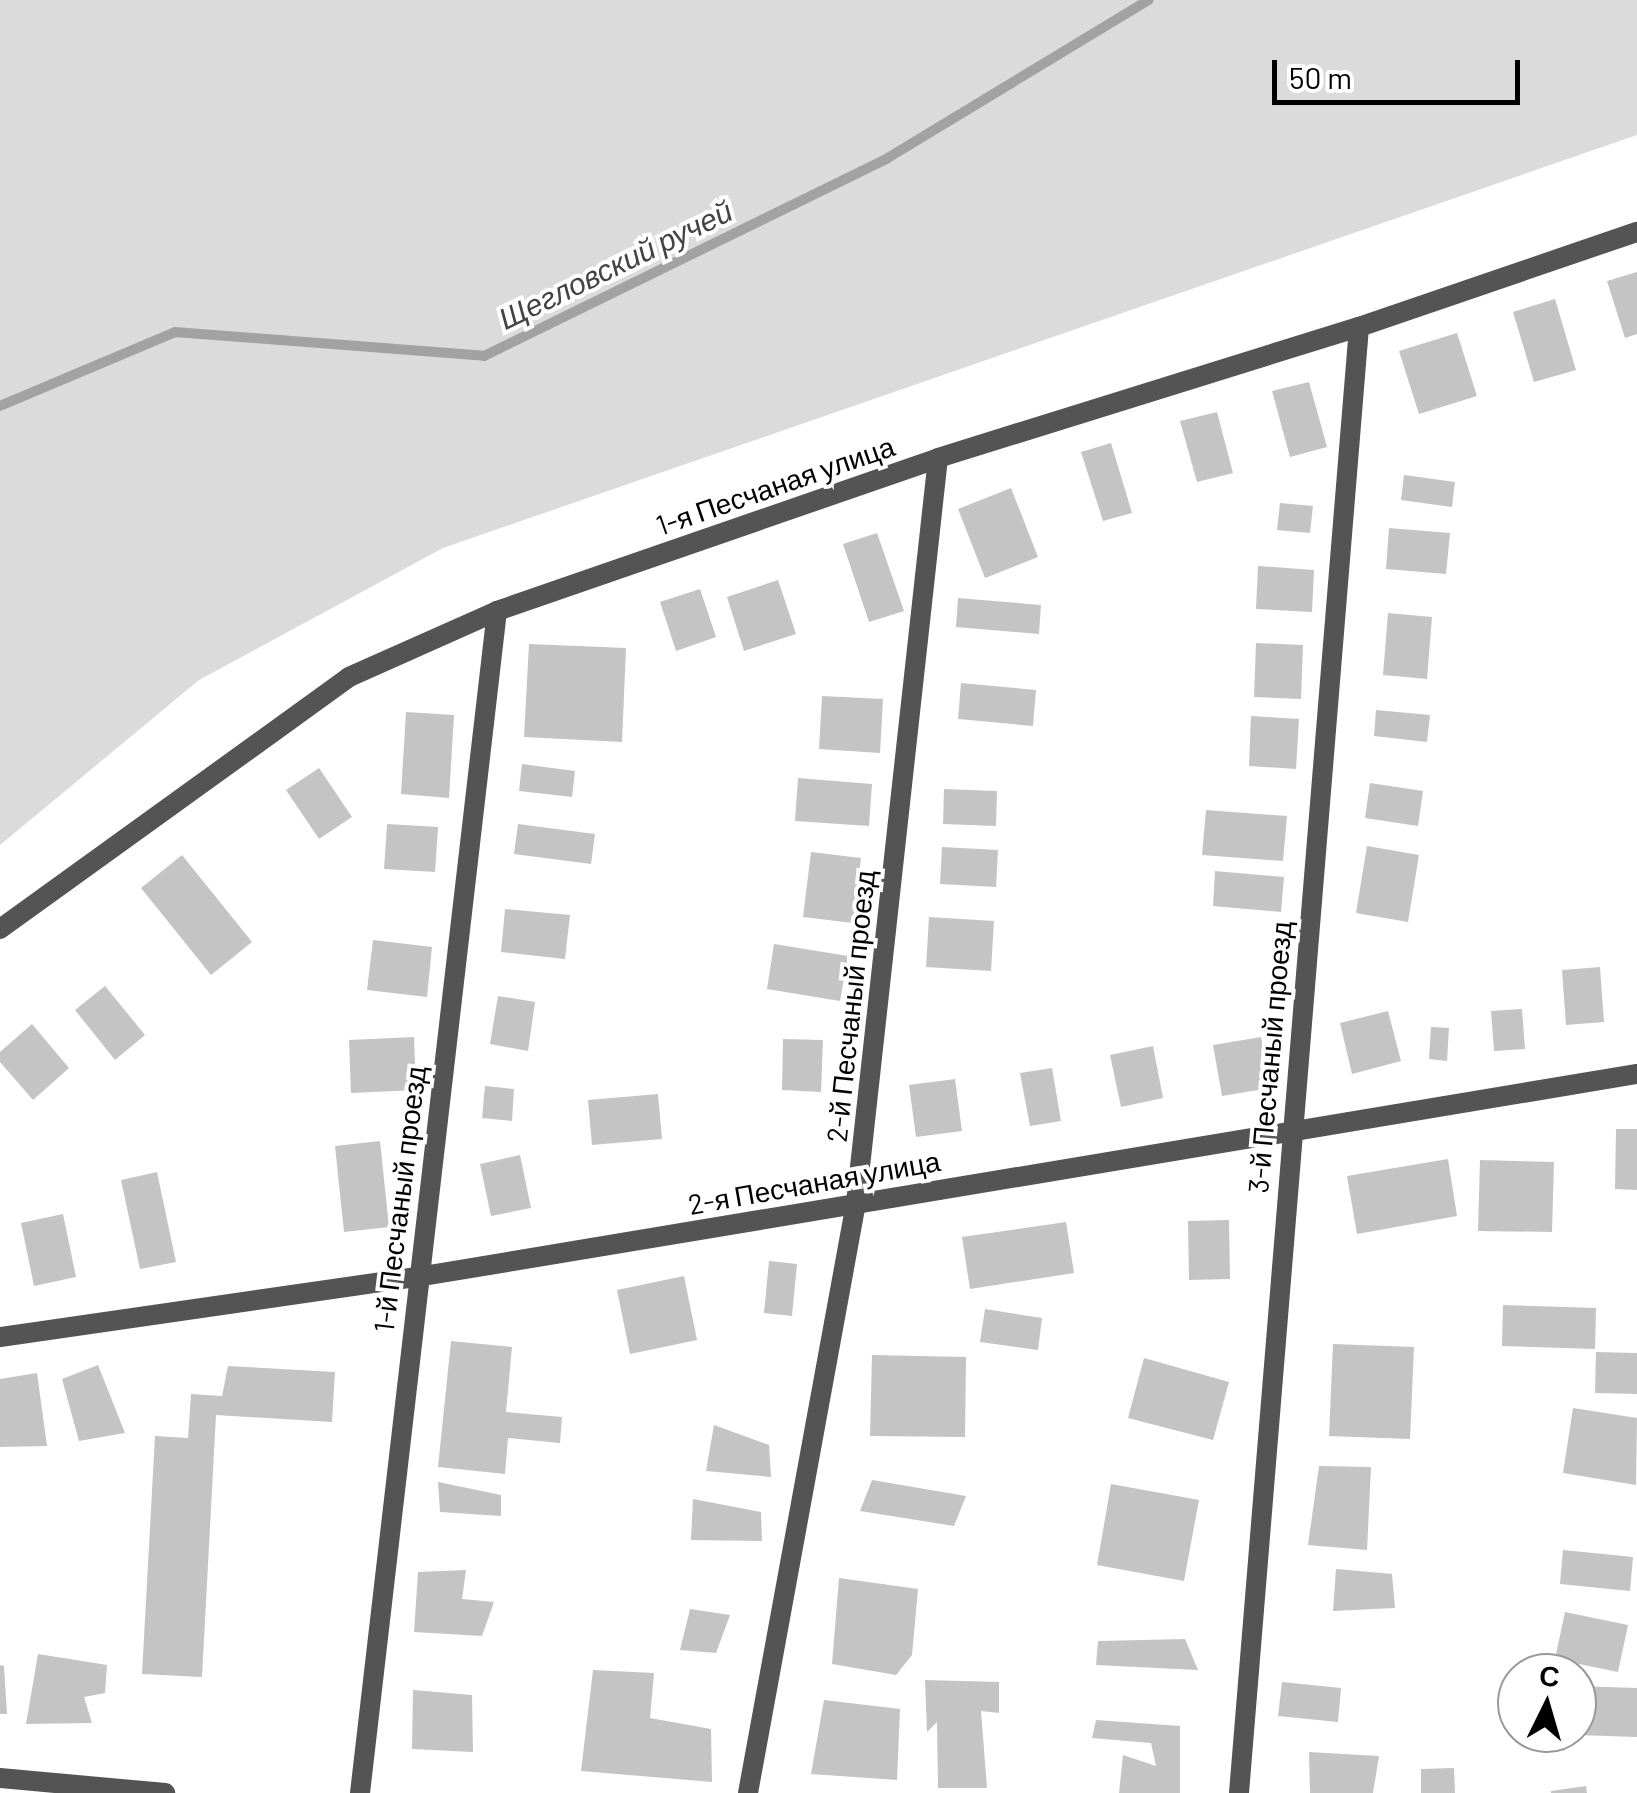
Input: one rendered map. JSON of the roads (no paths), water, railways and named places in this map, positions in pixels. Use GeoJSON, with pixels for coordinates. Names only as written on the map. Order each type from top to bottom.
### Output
{"type":"FeatureCollection","features":[{"type":"Feature","properties":{"kind":"street","name":"1-я Песчаная улица"},"geometry":{"type":"LineString","coordinates":[[0,929],[350,677],[497,611],[938,458],[1359,327],[1637,232]]}},
{"type":"Feature","properties":{"kind":"street","name":"3-й Песчаный проезд"},"geometry":{"type":"LineString","coordinates":[[1240,1793],[1290,1129],[1359,327]]}},
{"type":"Feature","properties":{"kind":"street","name":"2-й Песчаный проезд"},"geometry":{"type":"LineString","coordinates":[[748,1793],[856,1203],[938,458]]}},
{"type":"Feature","properties":{"kind":"street","name":"1-й Песчаный проезд"},"geometry":{"type":"LineString","coordinates":[[360,1793],[497,611]]}},
{"type":"Feature","properties":{"kind":"street","name":"2-я Песчаная улица"},"geometry":{"type":"LineString","coordinates":[[0,1337],[417,1277],[1637,1074]]}},
{"type":"Feature","properties":{"kind":"street"},"geometry":{"type":"LineString","coordinates":[[0,1778],[165,1793]]}},
{"type":"Feature","properties":{"kind":"waterway","name":"Щегловский ручей"},"geometry":{"type":"LineString","coordinates":[[0,406],[175,332],[484,356],[886,159],[1149,0]]}}]}
